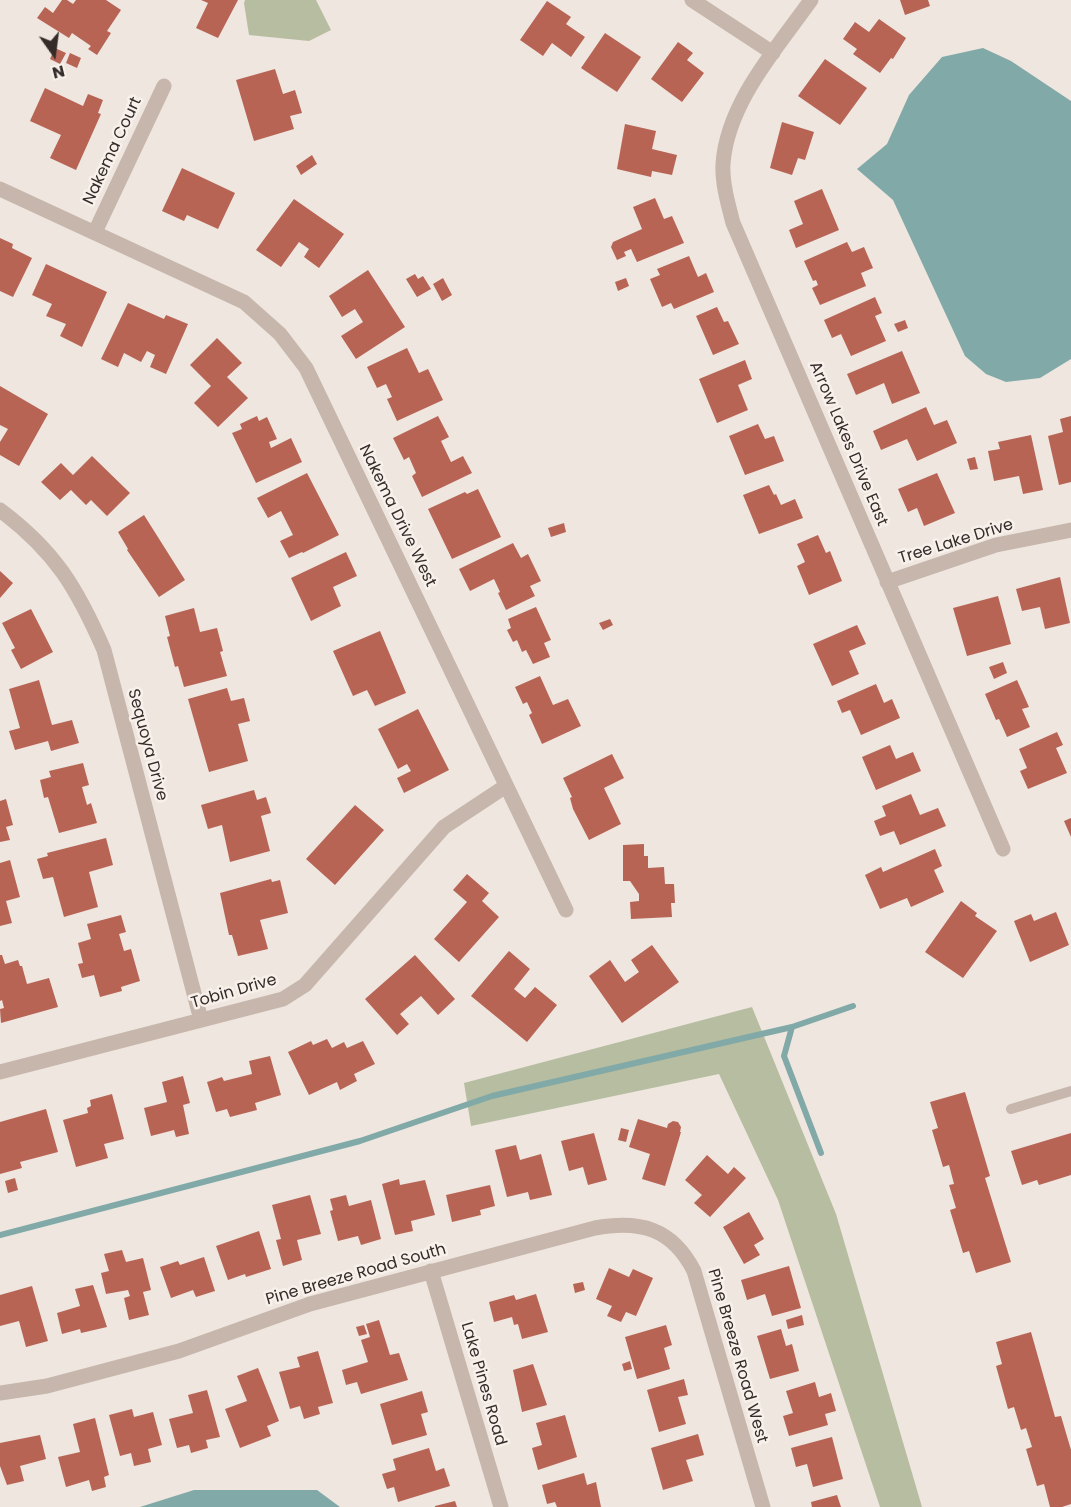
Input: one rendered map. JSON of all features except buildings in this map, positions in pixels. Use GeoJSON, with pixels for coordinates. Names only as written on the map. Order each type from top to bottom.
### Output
{"type":"FeatureCollection","features":[{"type":"Feature","properties":{"kind":"street"},"geometry":{"type":"LineString","coordinates":[[692,0],[773,53]]}},
{"type":"Feature","properties":{"kind":"street","name":"Arrow Lakes Drive East"},"geometry":{"type":"LineString","coordinates":[[811,0],[739,104],[727,134],[723,166],[726,197],[733,223],[1003,849]]}},
{"type":"Feature","properties":{"kind":"street","name":"Nakema Court"},"geometry":{"type":"LineString","coordinates":[[95,232],[164,86]]}},
{"type":"Feature","properties":{"kind":"street","name":"Nakema Drive West"},"geometry":{"type":"LineString","coordinates":[[0,189],[244,302],[280,334],[306,368],[566,910]]}},
{"type":"Feature","properties":{"kind":"street","name":"Sequoya Drive"},"geometry":{"type":"LineString","coordinates":[[0,510],[25,529],[60,566],[84,605],[104,650],[201,1020]]}},
{"type":"Feature","properties":{"kind":"street","name":"Tree Lake Drive"},"geometry":{"type":"LineString","coordinates":[[887,582],[996,545],[1071,530]]}},
{"type":"Feature","properties":{"kind":"street","name":"Tobin Drive"},"geometry":{"type":"LineString","coordinates":[[0,1072],[283,999],[305,985],[444,827],[506,786]]}},
{"type":"Feature","properties":{"kind":"street","name":"Pine Breeze Road South"},"geometry":{"type":"LineString","coordinates":[[0,1394],[47,1386],[179,1351],[310,1304],[605,1226],[634,1225],[655,1230]]}},
{"type":"Feature","properties":{"kind":"street","name":"Pine Breeze Road West"},"geometry":{"type":"LineString","coordinates":[[655,1230],[673,1241],[686,1255],[694,1271],[763,1507]]}},
{"type":"Feature","properties":{"kind":"street","name":"Lake Pines Road"},"geometry":{"type":"LineString","coordinates":[[431,1271],[501,1507]]}},
{"type":"Feature","properties":{"kind":"lane"},"geometry":{"type":"LineString","coordinates":[[1011,1109],[1071,1091]]}},
{"type":"Feature","properties":{"kind":"green space"},"geometry":{"type":"Polygon","coordinates":[[[245,0],[316,0],[331,30],[309,41],[249,35],[245,0]]]}},
{"type":"Feature","properties":{"kind":"green space"},"geometry":{"type":"Polygon","coordinates":[[[752,1007],[836,1214],[922,1507],[880,1507],[778,1200],[719,1074],[471,1126],[464,1083],[752,1007]]]}},
{"type":"Feature","properties":{"kind":"water"},"geometry":{"type":"Polygon","coordinates":[[[983,48],[1011,61],[1071,101],[1071,359],[1040,378],[1006,382],[986,374],[965,356],[893,200],[857,169],[887,144],[909,95],[942,57],[983,48]]]}},
{"type":"Feature","properties":{"kind":"water"},"geometry":{"type":"Polygon","coordinates":[[[194,1490],[317,1490],[340,1507],[140,1507],[194,1490]]]}},
{"type":"Feature","properties":{"kind":"waterway"},"geometry":{"type":"LineString","coordinates":[[0,1235],[360,1141],[492,1096],[792,1027],[853,1006]]}},
{"type":"Feature","properties":{"kind":"waterway"},"geometry":{"type":"LineString","coordinates":[[792,1027],[784,1056],[821,1153]]}}]}
